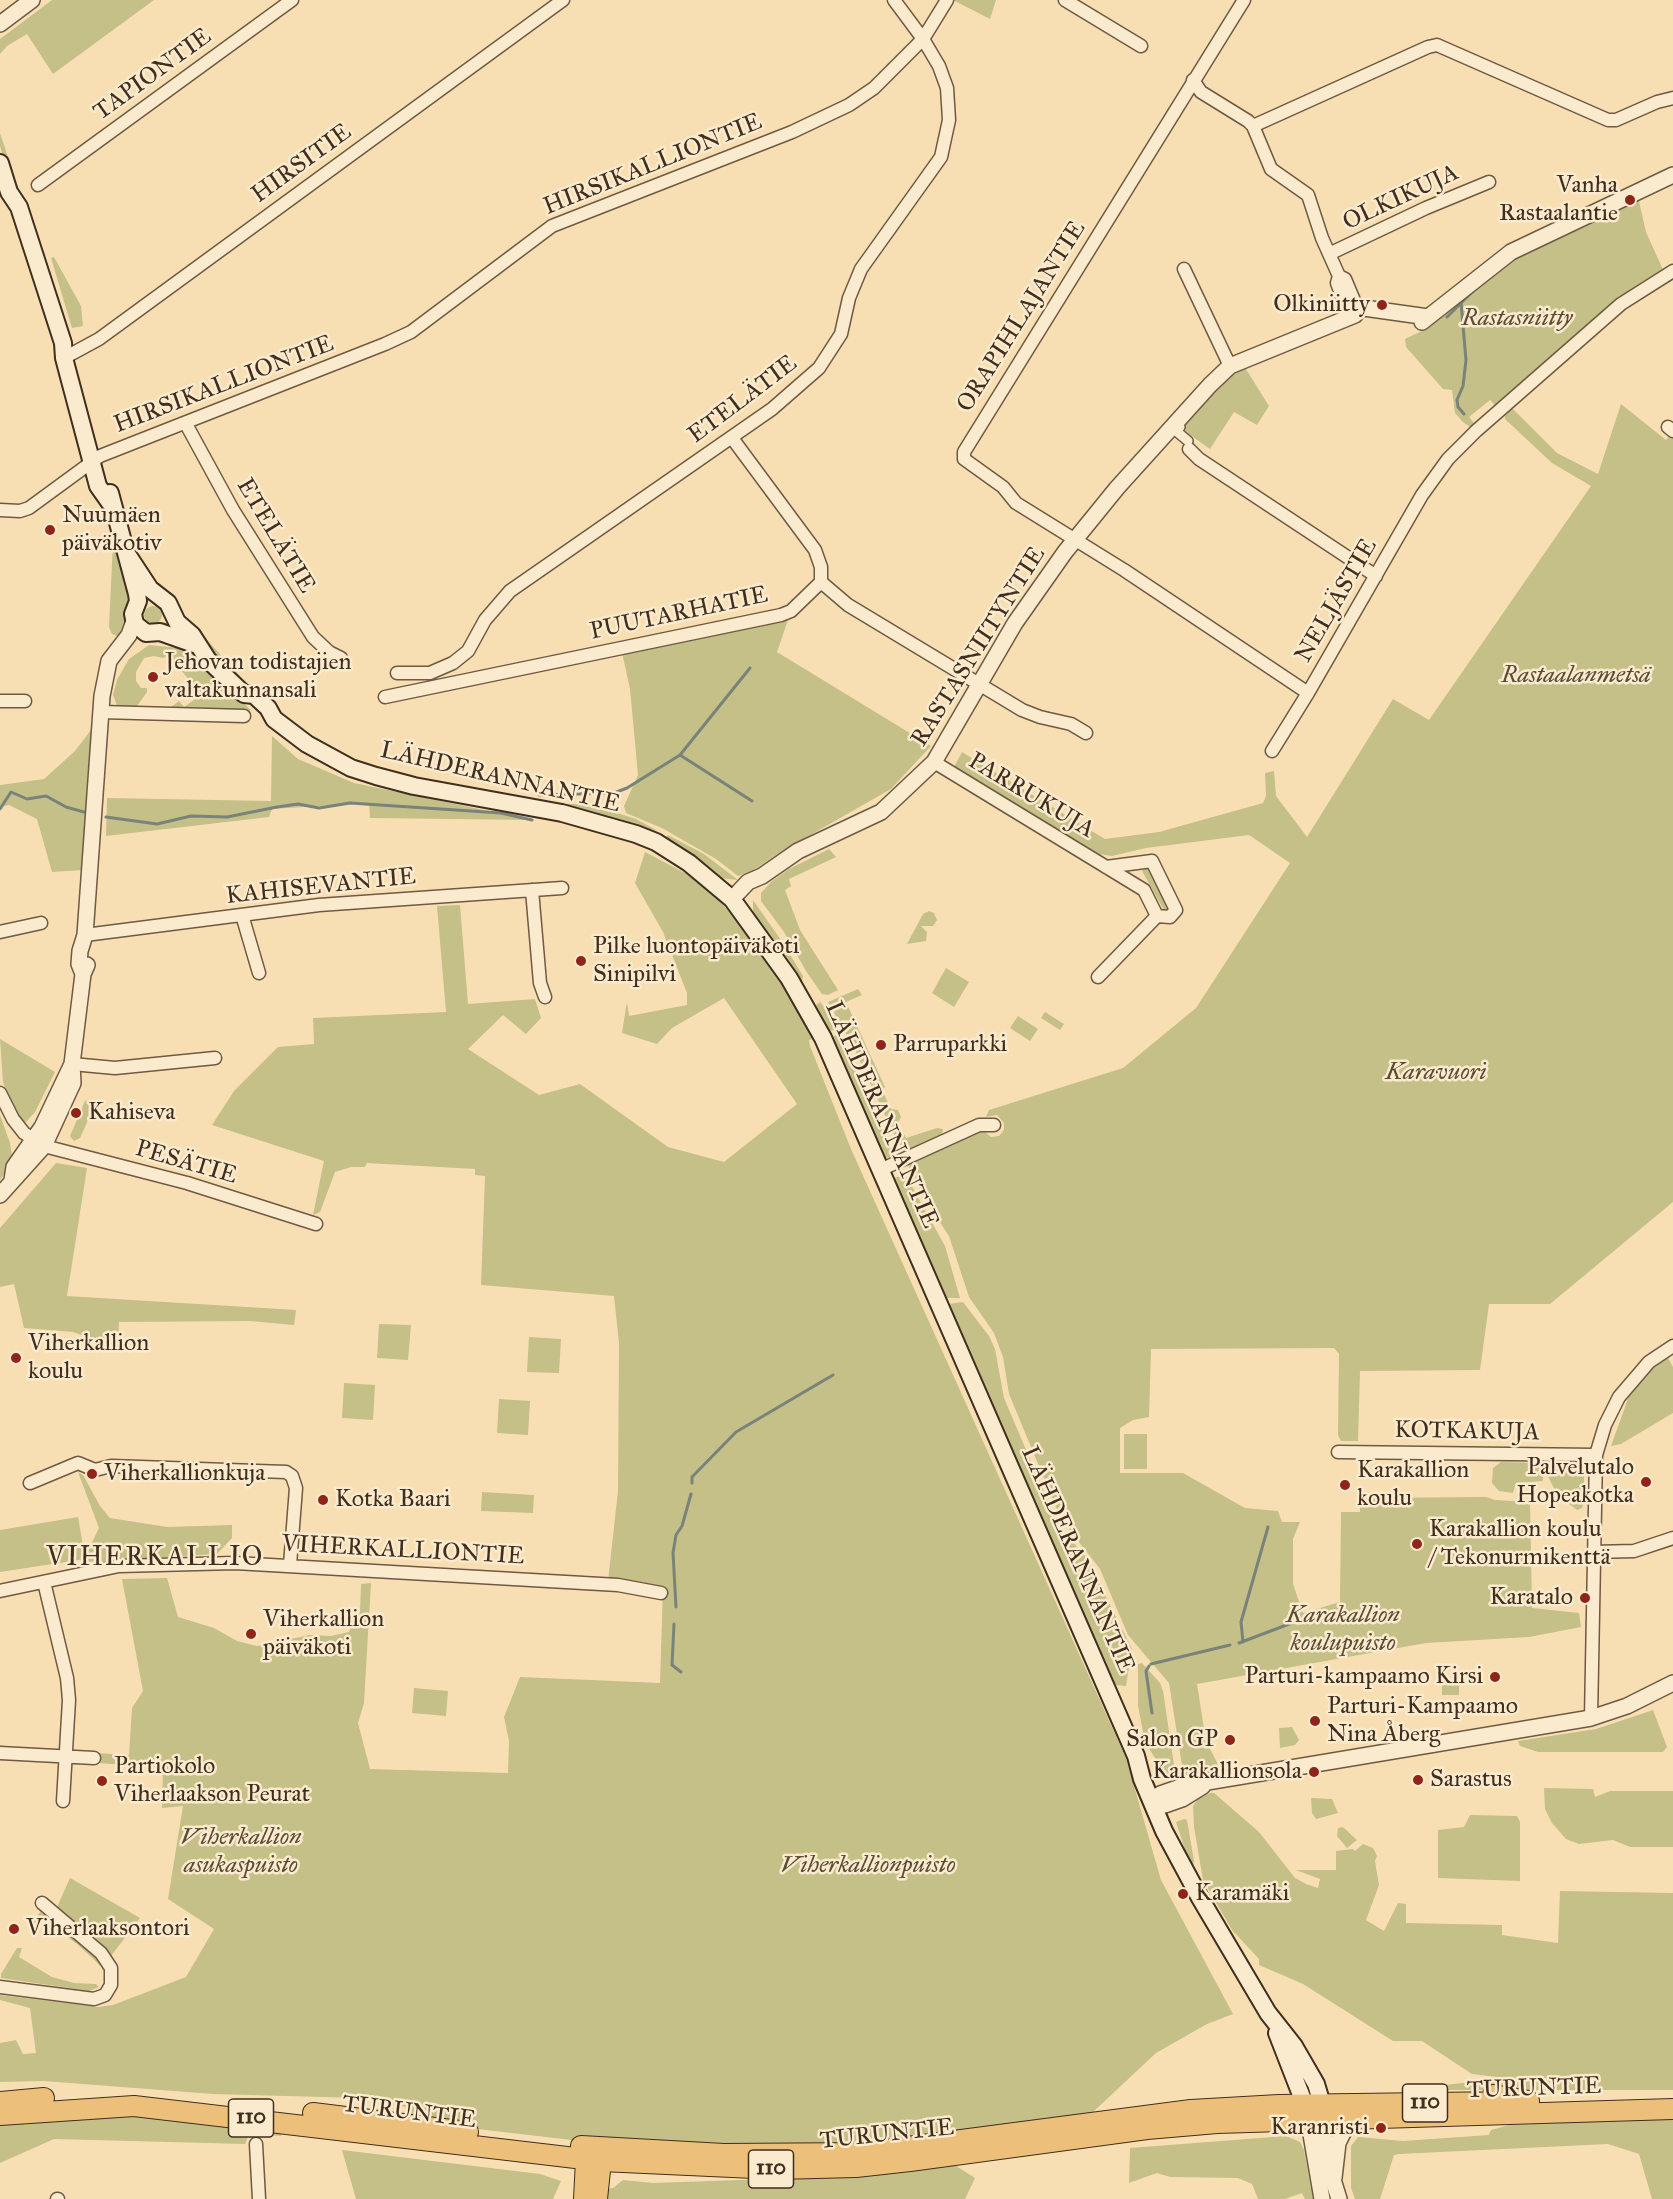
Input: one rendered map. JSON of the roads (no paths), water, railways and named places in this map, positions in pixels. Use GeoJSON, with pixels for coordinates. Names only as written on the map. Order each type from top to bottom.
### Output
{"type":"FeatureCollection","features":[{"type":"Feature","properties":{"kind":"main road"},"geometry":{"type":"LineString","coordinates":[[0,163],[9,192],[10,210],[54,346],[64,358],[83,421],[93,435],[96,459],[109,483],[110,503],[128,554],[138,601],[133,610],[134,621],[140,629],[155,633]]}},
{"type":"Feature","properties":{"kind":"main road"},"geometry":{"type":"LineString","coordinates":[[128,554],[155,595],[165,600],[171,610]]}},
{"type":"Feature","properties":{"kind":"main road","name":"LÄHDERANNANTIE"},"geometry":{"type":"LineString","coordinates":[[171,610],[208,660],[244,693],[248,703],[256,711],[274,718],[307,744],[351,768],[414,786],[562,813],[636,834],[656,842],[689,863],[732,899],[771,951],[805,1004],[1136,1756],[1149,1772],[1159,1801],[1174,1828],[1180,1858],[1200,1898],[1268,2013],[1316,2108]]}},
{"type":"Feature","properties":{"kind":"main road","name":"LÄHDERANNANTIE"},"geometry":{"type":"LineString","coordinates":[[155,633],[195,644]]}},
{"type":"Feature","properties":{"kind":"main road","name":"TURUNTIE"},"geometry":{"type":"LineString","coordinates":[[0,2102],[95,2096],[244,2106],[594,2156]]}},
{"type":"Feature","properties":{"kind":"main road","name":"TURUNTIE"},"geometry":{"type":"LineString","coordinates":[[0,2115],[134,2106],[594,2156],[862,2152],[1169,2112],[1529,2101],[1673,2100]]}},
{"type":"Feature","properties":{"kind":"main road","name":"TURUNTIE"},"geometry":{"type":"LineString","coordinates":[[1316,2108],[1356,2119],[1673,2109]]}},
{"type":"Feature","properties":{"kind":"main road"},"geometry":{"type":"LineString","coordinates":[[584,2199],[594,2156]]}},
{"type":"Feature","properties":{"kind":"main road"},"geometry":{"type":"LineString","coordinates":[[594,2156],[597,2199]]}},
{"type":"Feature","properties":{"kind":"street"},"geometry":{"type":"LineString","coordinates":[[0,24],[32,0]]}},
{"type":"Feature","properties":{"kind":"street","name":"TAPIONTIE"},"geometry":{"type":"LineString","coordinates":[[38,185],[292,0]]}},
{"type":"Feature","properties":{"kind":"street","name":"HIRSITIE"},"geometry":{"type":"LineString","coordinates":[[64,358],[99,339],[563,0]]}},
{"type":"Feature","properties":{"kind":"street","name":"ETELÄTIE"},"geometry":{"type":"LineString","coordinates":[[397,673],[430,673],[453,663],[468,651],[485,620],[510,591],[786,399],[826,360],[841,334],[849,298],[861,268],[941,157],[949,120],[947,88],[939,66],[923,39],[894,0]]}},
{"type":"Feature","properties":{"kind":"street","name":"HIRSIKALLIONTIE"},"geometry":{"type":"LineString","coordinates":[[0,510],[20,511],[29,508],[96,459],[411,332],[552,225],[792,132],[849,105],[874,88],[923,39],[947,0]]}},
{"type":"Feature","properties":{"kind":"street"},"geometry":{"type":"LineString","coordinates":[[1065,0],[1141,46]]}},
{"type":"Feature","properties":{"kind":"street"},"geometry":{"type":"LineString","coordinates":[[1244,0],[1194,80],[1201,92],[1253,126],[1270,170],[1308,195],[1322,238],[1331,253],[1339,276],[1337,283],[1359,319],[1411,325],[1428,317],[1511,252],[1673,175]]}},
{"type":"Feature","properties":{"kind":"street"},"geometry":{"type":"LineString","coordinates":[[0,14],[16,10]]}},
{"type":"Feature","properties":{"kind":"street"},"geometry":{"type":"LineString","coordinates":[[1253,126],[1437,45],[1608,120],[1616,120],[1657,102],[1673,98]]}},
{"type":"Feature","properties":{"kind":"street","name":"ORAPIHLAJANTIE"},"geometry":{"type":"LineString","coordinates":[[1075,539],[1016,503],[1003,487],[968,464],[964,452],[1194,80]]}},
{"type":"Feature","properties":{"kind":"street","name":"OLKIKUJA"},"geometry":{"type":"LineString","coordinates":[[1331,253],[1432,205],[1489,182]]}},
{"type":"Feature","properties":{"kind":"street"},"geometry":{"type":"LineString","coordinates":[[1184,269],[1230,366]]}},
{"type":"Feature","properties":{"kind":"street","name":"NELJÄSTIE"},"geometry":{"type":"LineString","coordinates":[[1075,539],[1308,693],[1422,495],[1448,459],[1511,400],[1621,304],[1673,270]]}},
{"type":"Feature","properties":{"kind":"street","name":"RASTASNIITYNTIE"},"geometry":{"type":"LineString","coordinates":[[732,899],[747,895],[762,876],[798,851],[881,812],[934,762],[1015,623],[1075,539],[1175,423],[1230,366],[1354,314]]}},
{"type":"Feature","properties":{"kind":"street","name":"ETELÄTIE"},"geometry":{"type":"LineString","coordinates":[[186,424],[237,516],[306,627],[320,645],[341,658]]}},
{"type":"Feature","properties":{"kind":"street"},"geometry":{"type":"LineString","coordinates":[[1180,427],[1176,431],[1188,443],[1198,459],[1376,576]]}},
{"type":"Feature","properties":{"kind":"street"},"geometry":{"type":"LineString","coordinates":[[732,438],[815,550],[821,567],[821,582],[848,606],[1032,714],[1071,724],[1086,732]]}},
{"type":"Feature","properties":{"kind":"street","name":"PUUTARHATIE"},"geometry":{"type":"LineString","coordinates":[[385,697],[782,615],[791,611],[821,582]]}},
{"type":"Feature","properties":{"kind":"street"},"geometry":{"type":"LineString","coordinates":[[138,601],[155,595]]}},
{"type":"Feature","properties":{"kind":"street"},"geometry":{"type":"LineString","coordinates":[[106,676],[135,641],[169,624],[171,610]]}},
{"type":"Feature","properties":{"kind":"street"},"geometry":{"type":"LineString","coordinates":[[0,1195],[12,1180],[14,1167],[39,1143],[72,1064],[83,974],[79,964],[85,935],[101,712],[106,676],[109,661],[129,635],[134,621]]}},
{"type":"Feature","properties":{"kind":"street"},"geometry":{"type":"LineString","coordinates":[[1272,751],[1308,693]]}},
{"type":"Feature","properties":{"kind":"street"},"geometry":{"type":"LineString","coordinates":[[0,701],[25,701]]}},
{"type":"Feature","properties":{"kind":"street"},"geometry":{"type":"LineString","coordinates":[[101,712],[244,716]]}},
{"type":"Feature","properties":{"kind":"street","name":"PARRUKUJA"},"geometry":{"type":"LineString","coordinates":[[934,762],[1144,890],[1157,916]]}},
{"type":"Feature","properties":{"kind":"street","name":"PARRUKUJA"},"geometry":{"type":"LineString","coordinates":[[1106,867],[1152,861],[1176,910],[1170,917],[1157,916]]}},
{"type":"Feature","properties":{"kind":"street","name":"KAHISEVANTIE"},"geometry":{"type":"LineString","coordinates":[[85,935],[326,904],[562,888]]}},
{"type":"Feature","properties":{"kind":"street"},"geometry":{"type":"LineString","coordinates":[[532,890],[540,983],[545,997]]}},
{"type":"Feature","properties":{"kind":"street"},"geometry":{"type":"LineString","coordinates":[[242,915],[260,973]]}},
{"type":"Feature","properties":{"kind":"street","name":"PARRUKUJA"},"geometry":{"type":"LineString","coordinates":[[1098,977],[1157,916]]}},
{"type":"Feature","properties":{"kind":"street"},"geometry":{"type":"LineString","coordinates":[[0,932],[41,923]]}},
{"type":"Feature","properties":{"kind":"street"},"geometry":{"type":"LineString","coordinates":[[72,1064],[115,1068],[215,1058]]}},
{"type":"Feature","properties":{"kind":"street"},"geometry":{"type":"LineString","coordinates":[[0,1093],[13,1119],[39,1143]]}},
{"type":"Feature","properties":{"kind":"street"},"geometry":{"type":"LineString","coordinates":[[880,1170],[979,1125],[994,1125]]}},
{"type":"Feature","properties":{"kind":"street","name":"PESÄTIE"},"geometry":{"type":"LineString","coordinates":[[39,1143],[187,1183],[316,1224]]}},
{"type":"Feature","properties":{"kind":"street"},"geometry":{"type":"LineString","coordinates":[[1591,1718],[1596,1455],[1605,1425],[1619,1397],[1649,1362],[1673,1346]]}},
{"type":"Feature","properties":{"kind":"street","name":"KOTKAKUJA"},"geometry":{"type":"LineString","coordinates":[[1338,1452],[1596,1455]]}},
{"type":"Feature","properties":{"kind":"street"},"geometry":{"type":"LineString","coordinates":[[30,1483],[78,1463],[95,1470],[111,1466],[286,1472],[292,1476],[296,1488],[290,1566]]}},
{"type":"Feature","properties":{"kind":"street"},"geometry":{"type":"LineString","coordinates":[[1593,1552],[1634,1551],[1673,1538]]}},
{"type":"Feature","properties":{"kind":"street","name":"VIHERKALLIONTIE"},"geometry":{"type":"LineString","coordinates":[[0,1591],[103,1568],[132,1565],[290,1566],[618,1585],[661,1593]]}},
{"type":"Feature","properties":{"kind":"street"},"geometry":{"type":"LineString","coordinates":[[44,1582],[67,1678],[63,1801]]}},
{"type":"Feature","properties":{"kind":"street"},"geometry":{"type":"LineString","coordinates":[[1159,1801],[1184,1786],[1591,1718],[1627,1706],[1673,1683]]}},
{"type":"Feature","properties":{"kind":"street"},"geometry":{"type":"LineString","coordinates":[[0,1752],[94,1758]]}},
{"type":"Feature","properties":{"kind":"street"},"geometry":{"type":"LineString","coordinates":[[0,1987],[94,1999],[105,1995],[111,1985],[111,1968],[101,1953],[42,1903]]}},
{"type":"Feature","properties":{"kind":"street"},"geometry":{"type":"LineString","coordinates":[[1316,2108],[1327,2160],[1339,2199]]}},
{"type":"Feature","properties":{"kind":"street"},"geometry":{"type":"LineString","coordinates":[[1316,2108],[1322,2199]]}},
{"type":"Feature","properties":{"kind":"street"},"geometry":{"type":"LineString","coordinates":[[1334,2181],[1338,2143],[1345,2129],[1356,2119]]}},
{"type":"Feature","properties":{"kind":"street"},"geometry":{"type":"LineString","coordinates":[[256,2144],[259,2199]]}},
{"type":"Feature","properties":{"kind":"waterway"},"geometry":{"type":"LineString","coordinates":[[1447,317],[1473,291]]}},
{"type":"Feature","properties":{"kind":"waterway"},"geometry":{"type":"LineString","coordinates":[[1461,302],[1466,360],[1463,386],[1457,400],[1458,407],[1464,414]]}},
{"type":"Feature","properties":{"kind":"waterway"},"geometry":{"type":"LineString","coordinates":[[539,795],[614,793],[627,788],[680,755],[750,668]]}},
{"type":"Feature","properties":{"kind":"waterway"},"geometry":{"type":"LineString","coordinates":[[680,755],[752,801]]}},
{"type":"Feature","properties":{"kind":"waterway"},"geometry":{"type":"LineString","coordinates":[[0,809],[11,792],[27,799],[46,796],[66,807],[84,812]]}},
{"type":"Feature","properties":{"kind":"waterway"},"geometry":{"type":"LineString","coordinates":[[106,817],[157,824],[191,816],[227,817],[298,804],[319,808],[350,803],[501,813],[532,820]]}},
{"type":"Feature","properties":{"kind":"waterway"},"geometry":{"type":"LineString","coordinates":[[692,1483],[692,1477],[736,1432],[833,1375]]}},
{"type":"Feature","properties":{"kind":"waterway"},"geometry":{"type":"LineString","coordinates":[[676,1607],[673,1553],[676,1535],[682,1526],[691,1494]]}},
{"type":"Feature","properties":{"kind":"waterway"},"geometry":{"type":"LineString","coordinates":[[1243,1642],[1241,1622],[1268,1527]]}},
{"type":"Feature","properties":{"kind":"waterway"},"geometry":{"type":"LineString","coordinates":[[1239,1643],[1297,1621],[1309,1619]]}},
{"type":"Feature","properties":{"kind":"waterway"},"geometry":{"type":"LineString","coordinates":[[674,1624],[672,1665],[681,1672]]}},
{"type":"Feature","properties":{"kind":"waterway"},"geometry":{"type":"LineString","coordinates":[[1151,1664],[1230,1645]]}},
{"type":"Feature","properties":{"kind":"waterway"},"geometry":{"type":"LineString","coordinates":[[1149,1666],[1146,1671],[1152,1713]]}},
{"type":"Feature","properties":{"kind":"place","name":"Vanha Rastaalantie"},"geometry":{"type":"Point","coordinates":[1630,200]}},
{"type":"Feature","properties":{"kind":"place","name":"Olkiniitty"},"geometry":{"type":"Point","coordinates":[1382,305]}},
{"type":"Feature","properties":{"kind":"place","name":"Nuumäen päiväkotiv"},"geometry":{"type":"Point","coordinates":[50,530]}},
{"type":"Feature","properties":{"kind":"place","name":"Jehovan todistajien valtakunnansali"},"geometry":{"type":"Point","coordinates":[153,677]}},
{"type":"Feature","properties":{"kind":"place","name":"Pilke luontopäiväkoti Sinipilvi"},"geometry":{"type":"Point","coordinates":[581,961]}},
{"type":"Feature","properties":{"kind":"place","name":"Parruparkki"},"geometry":{"type":"Point","coordinates":[881,1045]}},
{"type":"Feature","properties":{"kind":"place","name":"Kahiseva"},"geometry":{"type":"Point","coordinates":[76,1113]}},
{"type":"Feature","properties":{"kind":"place","name":"Viherkallion koulu"},"geometry":{"type":"Point","coordinates":[16,1358]}},
{"type":"Feature","properties":{"kind":"place","name":"Viherkallionkuja"},"geometry":{"type":"Point","coordinates":[92,1474]}},
{"type":"Feature","properties":{"kind":"place","name":"Palvelutalo Hopeakotka"},"geometry":{"type":"Point","coordinates":[1646,1482]}},
{"type":"Feature","properties":{"kind":"place","name":"Karakallion koulu"},"geometry":{"type":"Point","coordinates":[1345,1485]}},
{"type":"Feature","properties":{"kind":"place","name":"Kotka Baari"},"geometry":{"type":"Point","coordinates":[323,1500]}},
{"type":"Feature","properties":{"kind":"place","name":"Karakallion koulu / Tekonurmikenttä"},"geometry":{"type":"Point","coordinates":[1417,1544]}},
{"type":"Feature","properties":{"kind":"place","name":"Karatalo"},"geometry":{"type":"Point","coordinates":[1585,1598]}},
{"type":"Feature","properties":{"kind":"place","name":"Viherkallion päiväkoti"},"geometry":{"type":"Point","coordinates":[251,1634]}},
{"type":"Feature","properties":{"kind":"place","name":"Parturi-kampaamo Kirsi"},"geometry":{"type":"Point","coordinates":[1495,1677]}},
{"type":"Feature","properties":{"kind":"place","name":"Parturi-Kampaamo Nina Åberg"},"geometry":{"type":"Point","coordinates":[1315,1721]}},
{"type":"Feature","properties":{"kind":"place","name":"Salon GP"},"geometry":{"type":"Point","coordinates":[1230,1740]}},
{"type":"Feature","properties":{"kind":"place","name":"Karakallionsola"},"geometry":{"type":"Point","coordinates":[1314,1772]}},
{"type":"Feature","properties":{"kind":"place","name":"Sarastus"},"geometry":{"type":"Point","coordinates":[1418,1780]}},
{"type":"Feature","properties":{"kind":"place","name":"Partiokolo Viherlaakson Peurat"},"geometry":{"type":"Point","coordinates":[102,1781]}},
{"type":"Feature","properties":{"kind":"place","name":"Karamäki"},"geometry":{"type":"Point","coordinates":[1183,1894]}},
{"type":"Feature","properties":{"kind":"place","name":"Viherlaaksontori"},"geometry":{"type":"Point","coordinates":[14,1929]}},
{"type":"Feature","properties":{"kind":"place","name":"Karanristi"},"geometry":{"type":"Point","coordinates":[1381,2128]}},
{"type":"Feature","properties":{"kind":"district","name":"VIHERKALLIO"},"geometry":{"type":"Point","coordinates":[155,1558]}},
{"type":"Feature","properties":{"kind":"park label","name":"Rastasniitty"},"geometry":{"type":"Point","coordinates":[1517,319]}},
{"type":"Feature","properties":{"kind":"park label","name":"Rastaalanmetsä"},"geometry":{"type":"Point","coordinates":[1576,676]}},
{"type":"Feature","properties":{"kind":"park label","name":"Karavuori"},"geometry":{"type":"Point","coordinates":[1436,1073]}},
{"type":"Feature","properties":{"kind":"park label","name":"Karakallion koulupuisto"},"geometry":{"type":"Point","coordinates":[1343,1630]}},
{"type":"Feature","properties":{"kind":"park label","name":"Viherkallion asukaspuisto"},"geometry":{"type":"Point","coordinates":[241,1852]}},
{"type":"Feature","properties":{"kind":"park label","name":"Viherkallionpuisto"},"geometry":{"type":"Point","coordinates":[868,1866]}}]}
